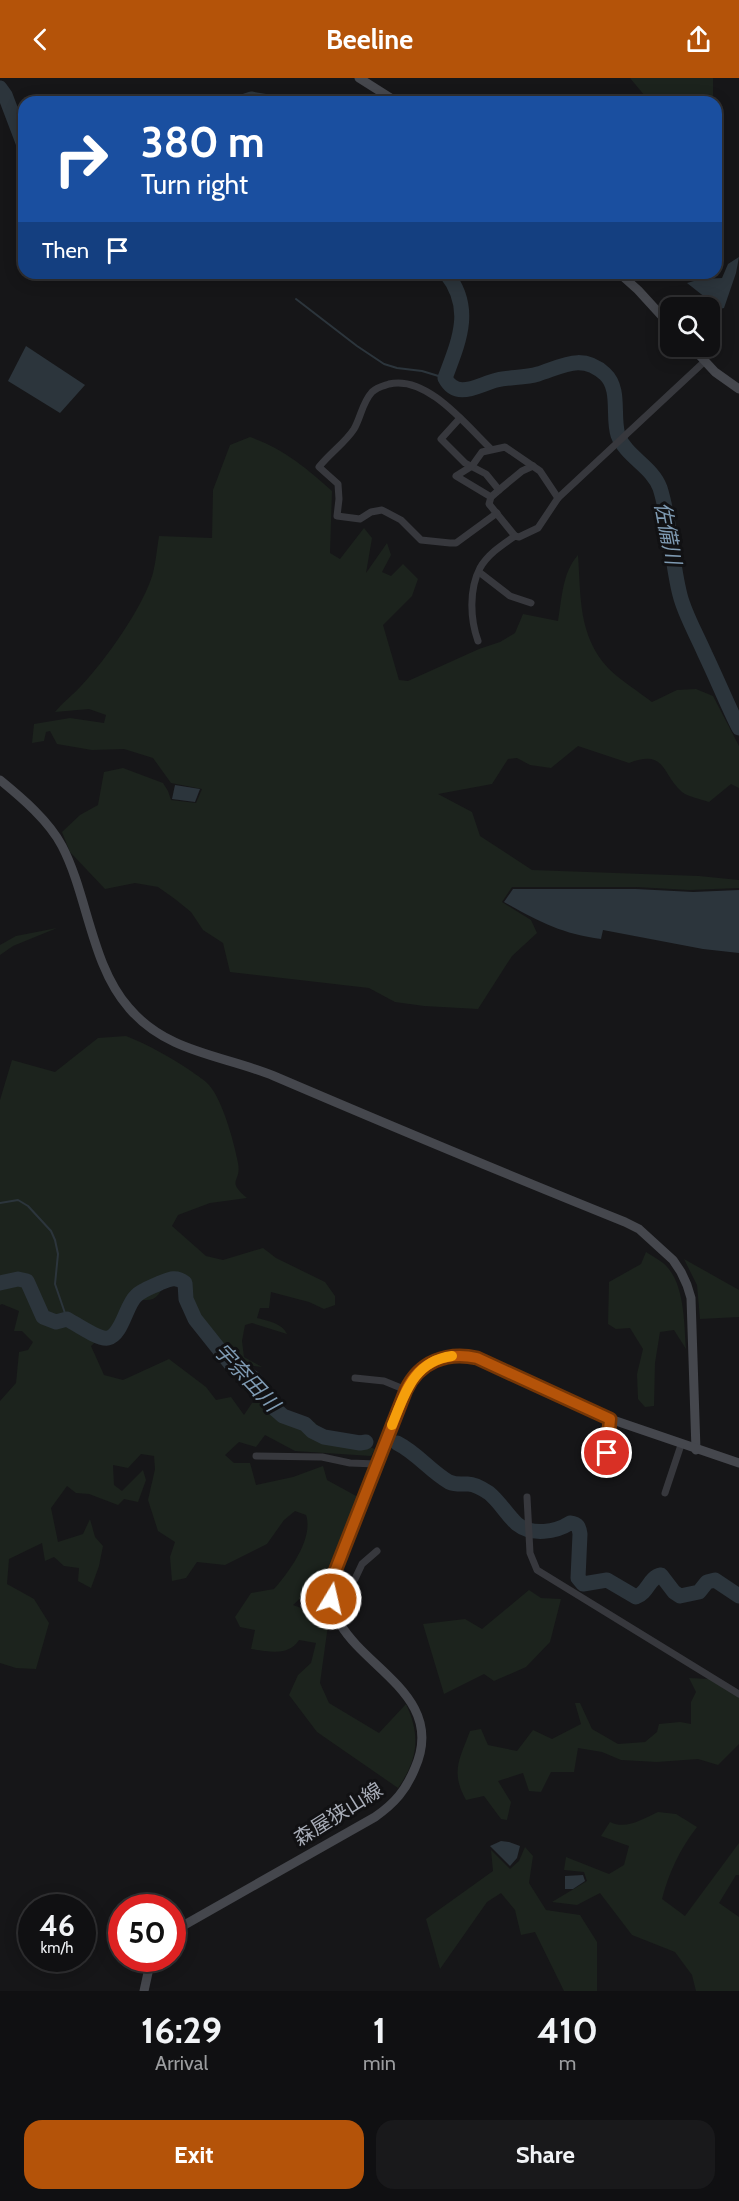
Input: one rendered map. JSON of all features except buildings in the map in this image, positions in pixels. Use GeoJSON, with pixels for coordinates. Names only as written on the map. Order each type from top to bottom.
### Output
{"type":"FeatureCollection","features":[{"type":"Feature","properties":{"kind":"main road"},"geometry":{"type":"LineString","coordinates":[[359,78],[388,96]]}},
{"type":"Feature","properties":{"kind":"main road"},"geometry":{"type":"LineString","coordinates":[[625,279],[660,314]]}},
{"type":"Feature","properties":{"kind":"main road"},"geometry":{"type":"LineString","coordinates":[[701,357],[739,389]]}},
{"type":"Feature","properties":{"kind":"main road"},"geometry":{"type":"LineString","coordinates":[[0,780],[43,820],[61,843],[72,867],[102,958],[114,986],[129,1008],[151,1029],[182,1047],[231,1060],[272,1076],[626,1222],[639,1229],[673,1260],[681,1272],[691,1298],[696,1450]]}},
{"type":"Feature","properties":{"kind":"main road","name":"森屋狭山線"},"geometry":{"type":"LineString","coordinates":[[186,1924],[375,1816],[397,1800],[413,1773],[422,1746],[421,1729],[416,1711],[401,1687],[347,1637],[333,1612],[331,1599],[332,1580],[376,1464],[406,1390],[418,1372],[431,1363],[447,1357],[470,1357],[488,1362],[610,1419],[739,1463]]}},
{"type":"Feature","properties":{"kind":"main road"},"geometry":{"type":"LineString","coordinates":[[144,1991],[149,1972]]}},
{"type":"Feature","properties":{"kind":"street"},"geometry":{"type":"LineString","coordinates":[[478,641],[472,622],[471,603],[480,568],[497,549],[515,536],[519,537],[538,528],[558,498],[705,361]]}},
{"type":"Feature","properties":{"kind":"street"},"geometry":{"type":"LineString","coordinates":[[491,449],[434,395],[405,383],[379,387],[373,392],[365,402],[352,432],[319,467],[338,484],[337,516],[360,519],[371,512],[382,510],[401,520],[421,540],[456,543],[497,513]]}},
{"type":"Feature","properties":{"kind":"street"},"geometry":{"type":"LineString","coordinates":[[460,418],[441,439],[465,463],[486,474],[499,490]]}},
{"type":"Feature","properties":{"kind":"street"},"geometry":{"type":"LineString","coordinates":[[491,497],[456,476],[472,466],[482,452],[505,447],[533,466],[547,480],[558,498]]}},
{"type":"Feature","properties":{"kind":"street"},"geometry":{"type":"LineString","coordinates":[[515,536],[489,504],[491,497],[499,490],[522,471],[533,466]]}},
{"type":"Feature","properties":{"kind":"street"},"geometry":{"type":"LineString","coordinates":[[479,572],[510,596],[531,603]]}},
{"type":"Feature","properties":{"kind":"street"},"geometry":{"type":"LineString","coordinates":[[355,1378],[384,1381],[406,1390]]}},
{"type":"Feature","properties":{"kind":"street"},"geometry":{"type":"LineString","coordinates":[[609,1473],[607,1453],[610,1419]]}},
{"type":"Feature","properties":{"kind":"street"},"geometry":{"type":"LineString","coordinates":[[665,1492],[681,1445]]}},
{"type":"Feature","properties":{"kind":"street"},"geometry":{"type":"LineString","coordinates":[[256,1455],[322,1457],[350,1463],[376,1464]]}},
{"type":"Feature","properties":{"kind":"street"},"geometry":{"type":"LineString","coordinates":[[527,1497],[530,1553],[537,1570],[739,1694]]}},
{"type":"Feature","properties":{"kind":"street"},"geometry":{"type":"LineString","coordinates":[[332,1580],[338,1582],[338,1595],[354,1579],[362,1564],[377,1551]]}},
{"type":"Feature","properties":{"kind":"shaded area"},"geometry":{"type":"Polygon","coordinates":[[[630,78],[713,78],[713,96],[645,96],[630,78]]]}},
{"type":"Feature","properties":{"kind":"shaded area"},"geometry":{"type":"Polygon","coordinates":[[[739,257],[724,308],[720,309],[720,297],[705,297],[687,283],[701,279],[722,278],[728,264],[739,257]]]}},
{"type":"Feature","properties":{"kind":"shaded area"},"geometry":{"type":"Polygon","coordinates":[[[26,346],[85,385],[60,413],[8,381],[26,346]]]}},
{"type":"Feature","properties":{"kind":"shaded area"},"geometry":{"type":"Polygon","coordinates":[[[250,437],[294,460],[332,491],[330,553],[340,559],[364,528],[372,538],[366,573],[387,543],[391,555],[382,572],[391,576],[403,564],[418,579],[412,596],[383,625],[399,680],[408,681],[500,642],[515,633],[523,614],[558,621],[566,578],[578,555],[581,601],[586,629],[598,655],[608,668],[652,702],[677,690],[696,689],[713,696],[739,746],[739,788],[731,784],[709,802],[682,792],[662,765],[650,759],[629,763],[578,746],[551,768],[530,765],[517,758],[508,759],[492,784],[438,794],[472,812],[480,836],[532,870],[699,876],[739,880],[739,888],[690,890],[636,887],[512,887],[502,902],[531,920],[537,933],[512,956],[478,1009],[395,1002],[369,988],[230,972],[223,943],[203,930],[191,912],[158,887],[135,883],[105,889],[70,852],[62,832],[80,815],[98,805],[104,772],[123,768],[163,783],[171,800],[196,803],[202,789],[171,783],[153,758],[124,749],[92,750],[57,744],[50,731],[46,732],[44,741],[32,743],[34,724],[70,718],[104,723],[106,715],[89,709],[55,712],[101,662],[133,617],[153,573],[159,536],[212,538],[213,490],[230,445],[250,437]]]}},
{"type":"Feature","properties":{"kind":"shaded area"},"geometry":{"type":"Polygon","coordinates":[[[175,785],[200,789],[195,802],[172,799],[175,785]]]}},
{"type":"Feature","properties":{"kind":"shaded area"},"geometry":{"type":"Polygon","coordinates":[[[513,889],[636,889],[693,892],[739,890],[739,953],[703,949],[603,930],[601,939],[574,934],[539,921],[504,902],[513,889]]]}},
{"type":"Feature","properties":{"kind":"shaded area"},"geometry":{"type":"Polygon","coordinates":[[[57,928],[13,946],[0,955],[0,945],[16,936],[57,928]]]}},
{"type":"Feature","properties":{"kind":"shaded area"},"geometry":{"type":"Polygon","coordinates":[[[126,1036],[167,1056],[209,1085],[223,1111],[234,1144],[239,1169],[236,1184],[247,1198],[210,1203],[178,1215],[172,1226],[206,1256],[223,1260],[263,1248],[276,1258],[325,1282],[335,1296],[335,1305],[324,1309],[309,1302],[271,1292],[269,1308],[260,1308],[257,1318],[278,1325],[287,1334],[252,1323],[245,1325],[242,1341],[244,1357],[262,1367],[237,1364],[222,1354],[194,1320],[182,1289],[167,1279],[158,1295],[152,1299],[134,1298],[127,1324],[121,1332],[103,1335],[91,1346],[104,1375],[123,1380],[169,1359],[206,1387],[216,1400],[231,1397],[244,1415],[252,1403],[273,1402],[292,1415],[314,1422],[331,1438],[359,1443],[375,1449],[371,1456],[295,1451],[265,1435],[256,1447],[239,1442],[225,1455],[234,1463],[250,1463],[256,1485],[293,1477],[323,1466],[327,1480],[358,1497],[330,1571],[293,1605],[329,1618],[320,1683],[329,1703],[379,1733],[406,1704],[414,1727],[415,1747],[410,1767],[398,1788],[317,1732],[289,1695],[298,1675],[311,1663],[316,1643],[299,1640],[289,1649],[277,1652],[251,1649],[255,1630],[240,1627],[235,1617],[251,1593],[274,1589],[286,1574],[303,1544],[308,1524],[306,1515],[295,1511],[284,1520],[267,1544],[225,1565],[197,1562],[186,1578],[172,1581],[170,1557],[175,1542],[158,1531],[148,1500],[155,1469],[154,1456],[141,1454],[128,1468],[113,1465],[114,1485],[122,1491],[143,1470],[146,1480],[138,1502],[124,1499],[118,1505],[89,1494],[76,1493],[67,1486],[51,1508],[58,1542],[83,1534],[90,1519],[95,1537],[103,1546],[91,1588],[78,1581],[79,1568],[64,1566],[54,1557],[45,1561],[42,1543],[9,1559],[7,1584],[34,1599],[49,1623],[36,1669],[16,1668],[0,1663],[0,1401],[16,1383],[19,1352],[28,1350],[33,1342],[22,1331],[14,1331],[19,1311],[0,1305],[0,1100],[12,1060],[55,1072],[98,1038],[126,1036]]]}},
{"type":"Feature","properties":{"kind":"shaded area"},"geometry":{"type":"Polygon","coordinates":[[[646,1252],[663,1263],[676,1280],[684,1315],[686,1349],[674,1330],[660,1332],[655,1363],[654,1406],[645,1407],[638,1399],[637,1374],[643,1349],[630,1328],[616,1329],[608,1324],[609,1282],[641,1264],[646,1252]]]}},
{"type":"Feature","properties":{"kind":"shaded area"},"geometry":{"type":"Polygon","coordinates":[[[684,1259],[739,1290],[739,1317],[700,1319],[697,1285],[684,1259]]]}},
{"type":"Feature","properties":{"kind":"shaded area"},"geometry":{"type":"Polygon","coordinates":[[[529,1590],[541,1598],[561,1599],[550,1642],[526,1667],[494,1681],[484,1674],[444,1694],[423,1624],[465,1619],[482,1629],[529,1590]]]}},
{"type":"Feature","properties":{"kind":"shaded area"},"geometry":{"type":"Polygon","coordinates":[[[689,1678],[709,1679],[739,1697],[739,1744],[718,1765],[698,1759],[657,1762],[621,1760],[602,1752],[578,1748],[574,1772],[551,1772],[541,1792],[529,1791],[523,1773],[498,1781],[511,1802],[507,1820],[501,1819],[484,1796],[466,1800],[458,1781],[458,1765],[470,1731],[481,1729],[488,1745],[517,1751],[533,1730],[552,1739],[581,1724],[575,1703],[580,1703],[592,1729],[618,1744],[645,1742],[657,1732],[659,1724],[680,1722],[691,1724],[691,1702],[696,1692],[689,1678]]]}},
{"type":"Feature","properties":{"kind":"shaded area"},"geometry":{"type":"Polygon","coordinates":[[[658,1812],[676,1814],[697,1827],[676,1861],[662,1899],[685,1916],[739,1843],[739,1875],[736,1875],[719,1903],[739,1917],[739,1991],[696,1991],[692,1975],[675,1952],[632,1935],[600,1893],[577,1905],[552,1902],[587,1881],[584,1872],[564,1870],[566,1857],[609,1874],[624,1865],[629,1846],[601,1836],[610,1822],[628,1824],[658,1812]]]}},
{"type":"Feature","properties":{"kind":"shaded area"},"geometry":{"type":"Polygon","coordinates":[[[501,1841],[520,1846],[517,1858],[510,1866],[490,1846],[501,1841]]]}},
{"type":"Feature","properties":{"kind":"shaded area"},"geometry":{"type":"Polygon","coordinates":[[[525,1847],[533,1856],[529,1883],[546,1910],[580,1915],[597,1942],[597,1991],[564,1991],[535,1932],[521,1935],[515,1910],[501,1893],[487,1902],[440,1969],[426,1919],[493,1871],[491,1850],[510,1869],[519,1861],[525,1847]]]}},
{"type":"Feature","properties":{"kind":"shaded area"},"geometry":{"type":"Polygon","coordinates":[[[583,1875],[585,1881],[573,1889],[565,1889],[565,1876],[583,1875]]]}},
{"type":"Feature","properties":{"kind":"waterway","name":"佐備川"},"geometry":{"type":"LineString","coordinates":[[0,88],[18,129]]}},
{"type":"Feature","properties":{"kind":"waterway","name":"佐備川"},"geometry":{"type":"LineString","coordinates":[[450,279],[460,299],[462,312],[459,338],[445,378],[456,389],[469,389],[497,380],[533,375],[572,363],[588,364],[597,368],[610,380],[615,395],[618,435],[622,443],[651,474],[660,488],[682,602],[739,728]]}},
{"type":"Feature","properties":{"kind":"waterway"},"geometry":{"type":"LineString","coordinates":[[296,299],[384,364],[445,378]]}},
{"type":"Feature","properties":{"kind":"waterway"},"geometry":{"type":"LineString","coordinates":[[0,1203],[18,1200],[28,1206],[51,1231],[58,1254],[55,1284],[67,1319]]}},
{"type":"Feature","properties":{"kind":"waterway","name":"宇奈田川"},"geometry":{"type":"LineString","coordinates":[[0,1283],[18,1279],[27,1281],[43,1317],[56,1322],[67,1319],[93,1334],[108,1338],[117,1331],[132,1300],[138,1294],[167,1280],[179,1279],[185,1283],[186,1299],[195,1319],[230,1363],[255,1379],[275,1409],[283,1416],[305,1424],[312,1431],[324,1437],[366,1442]]}},
{"type":"Feature","properties":{"kind":"waterway","name":"宇奈田川"},"geometry":{"type":"LineString","coordinates":[[397,1443],[449,1482],[473,1485],[489,1493],[523,1528],[544,1531],[558,1529],[570,1523],[576,1525],[580,1534],[578,1578],[583,1584],[607,1580],[636,1597],[657,1576],[661,1575],[680,1596],[699,1592],[707,1582],[715,1580],[739,1596]]}},
{"type":"Feature","properties":{"kind":"slow traffic"},"geometry":{"type":"LineString","coordinates":[[392,1425],[410,1383],[418,1372],[431,1363],[452,1356]]}},
{"type":"Feature","properties":{"kind":"route"},"geometry":{"type":"LineString","coordinates":[[331,1599],[330,1592],[334,1574],[406,1390],[418,1372],[431,1363],[455,1356],[477,1358],[610,1419],[607,1453]]}}]}
